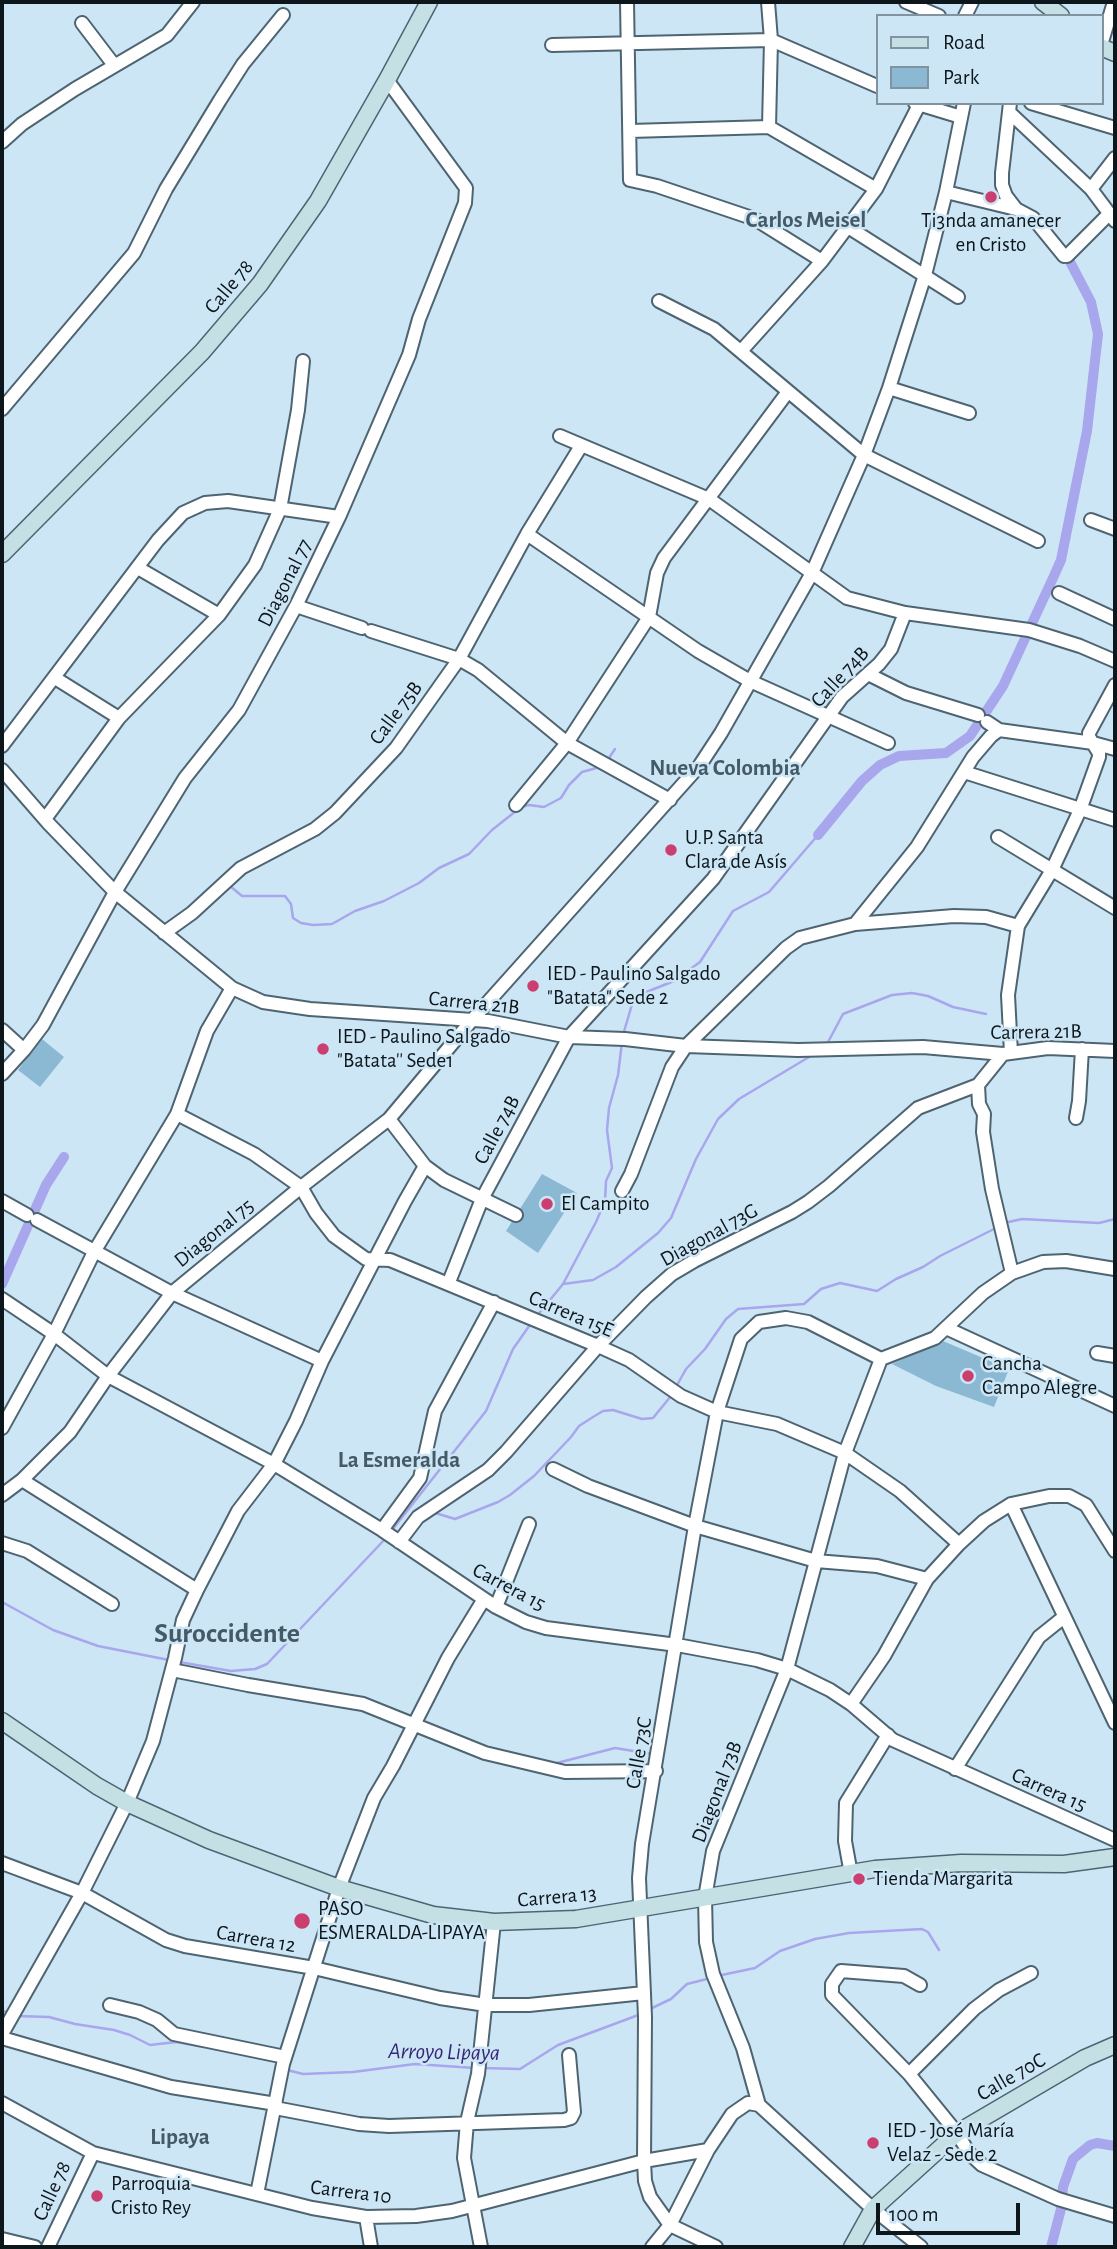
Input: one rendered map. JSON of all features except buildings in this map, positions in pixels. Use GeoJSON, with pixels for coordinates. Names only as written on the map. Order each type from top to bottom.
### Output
{"type":"FeatureCollection","features":[{"type":"Feature","properties":{"kind":"street"},"geometry":{"type":"LineString","coordinates":[[2,142],[22,124],[114,65],[167,35],[193,2]]}},
{"type":"Feature","properties":{"kind":"street","name":"Calle 78"},"geometry":{"type":"LineString","coordinates":[[2,554],[202,352],[260,284],[318,201],[429,2]]}},
{"type":"Feature","properties":{"kind":"street"},"geometry":{"type":"LineString","coordinates":[[627,2],[630,180],[755,219],[822,261]]}},
{"type":"Feature","properties":{"kind":"street"},"geometry":{"type":"LineString","coordinates":[[768,2],[771,40],[769,127]]}},
{"type":"Feature","properties":{"kind":"street"},"geometry":{"type":"LineString","coordinates":[[906,2],[934,14]]}},
{"type":"Feature","properties":{"kind":"street"},"geometry":{"type":"LineString","coordinates":[[1043,2],[1058,14]]}},
{"type":"Feature","properties":{"kind":"street"},"geometry":{"type":"LineString","coordinates":[[1103,39],[1114,2]]}},
{"type":"Feature","properties":{"kind":"street"},"geometry":{"type":"LineString","coordinates":[[2,409],[134,253],[166,189],[220,100],[243,64],[283,15]]}},
{"type":"Feature","properties":{"kind":"street"},"geometry":{"type":"LineString","coordinates":[[82,23],[114,65]]}},
{"type":"Feature","properties":{"kind":"street"},"geometry":{"type":"LineString","coordinates":[[552,45],[771,40],[876,86]]}},
{"type":"Feature","properties":{"kind":"street","name":"Diagonal 77"},"geometry":{"type":"LineString","coordinates":[[2,1074],[43,1025],[115,892],[186,778],[239,710],[296,606],[339,517],[409,355],[419,319],[465,203],[466,188],[387,80]]}},
{"type":"Feature","properties":{"kind":"street"},"geometry":{"type":"LineString","coordinates":[[742,350],[822,261],[876,189],[918,105]]}},
{"type":"Feature","properties":{"kind":"street"},"geometry":{"type":"LineString","coordinates":[[921,105],[961,117]]}},
{"type":"Feature","properties":{"kind":"street","name":"Diagonal 75"},"geometry":{"type":"LineString","coordinates":[[2,1495],[22,1480],[70,1432],[108,1376],[172,1293],[389,1119],[472,1020],[700,765],[812,573],[864,455],[889,388],[925,275],[946,192],[964,105]]}},
{"type":"Feature","properties":{"kind":"street"},"geometry":{"type":"LineString","coordinates":[[1038,105],[1115,128]]}},
{"type":"Feature","properties":{"kind":"street"},"geometry":{"type":"LineString","coordinates":[[946,192],[1016,209],[1033,218],[1065,256],[1112,217],[1091,189],[1010,108]]}},
{"type":"Feature","properties":{"kind":"street"},"geometry":{"type":"LineString","coordinates":[[1010,108],[1002,185],[1016,209]]}},
{"type":"Feature","properties":{"kind":"street"},"geometry":{"type":"LineString","coordinates":[[630,131],[769,127],[876,189]]}},
{"type":"Feature","properties":{"kind":"street"},"geometry":{"type":"LineString","coordinates":[[1091,189],[1115,158]]}},
{"type":"Feature","properties":{"kind":"street"},"geometry":{"type":"LineString","coordinates":[[848,227],[958,297]]}},
{"type":"Feature","properties":{"kind":"street"},"geometry":{"type":"LineString","coordinates":[[659,301],[697,319],[742,350],[787,393],[864,455],[1038,541]]}},
{"type":"Feature","properties":{"kind":"street"},"geometry":{"type":"LineString","coordinates":[[45,819],[118,719],[219,615],[255,565],[280,509],[298,410],[303,361]]}},
{"type":"Feature","properties":{"kind":"street"},"geometry":{"type":"LineString","coordinates":[[889,388],[969,413]]}},
{"type":"Feature","properties":{"kind":"street"},"geometry":{"type":"LineString","coordinates":[[516,805],[567,743],[649,617],[657,573],[664,558],[787,393]]}},
{"type":"Feature","properties":{"kind":"street"},"geometry":{"type":"LineString","coordinates":[[560,436],[709,499],[847,598],[905,612],[1037,632],[1115,661]]}},
{"type":"Feature","properties":{"kind":"street","name":"Calle 75B"},"geometry":{"type":"LineString","coordinates":[[164,933],[192,913],[241,868],[315,829],[335,813],[396,748],[459,659],[527,534],[581,446]]}},
{"type":"Feature","properties":{"kind":"street"},"geometry":{"type":"LineString","coordinates":[[2,746],[158,540],[183,513],[205,503],[228,501],[339,517]]}},
{"type":"Feature","properties":{"kind":"street"},"geometry":{"type":"LineString","coordinates":[[1091,520],[1115,529]]}},
{"type":"Feature","properties":{"kind":"street"},"geometry":{"type":"LineString","coordinates":[[527,534],[698,651],[750,681],[888,743]]}},
{"type":"Feature","properties":{"kind":"street"},"geometry":{"type":"LineString","coordinates":[[138,568],[219,615]]}},
{"type":"Feature","properties":{"kind":"street"},"geometry":{"type":"LineString","coordinates":[[1059,593],[1115,619]]}},
{"type":"Feature","properties":{"kind":"street"},"geometry":{"type":"LineString","coordinates":[[296,606],[459,659],[478,670],[567,743],[670,800]]}},
{"type":"Feature","properties":{"kind":"street","name":"Calle 74B"},"geometry":{"type":"LineString","coordinates":[[449,1282],[482,1199],[569,1037],[713,879],[842,697],[891,649],[905,612]]}},
{"type":"Feature","properties":{"kind":"street"},"geometry":{"type":"LineString","coordinates":[[868,674],[906,693],[983,718],[999,730],[1093,743],[1115,749]]}},
{"type":"Feature","properties":{"kind":"street"},"geometry":{"type":"LineString","coordinates":[[55,678],[118,719]]}},
{"type":"Feature","properties":{"kind":"street"},"geometry":{"type":"LineString","coordinates":[[1012,1273],[984,1143],[984,1114],[979,1104],[978,1085],[1007,1054],[1008,995],[1018,926],[1052,870],[1080,810],[1099,757],[1089,737],[1091,727],[1115,685]]}},
{"type":"Feature","properties":{"kind":"street"},"geometry":{"type":"LineString","coordinates":[[855,924],[917,847],[973,757],[999,730]]}},
{"type":"Feature","properties":{"kind":"street","name":"Carrera 21B"},"geometry":{"type":"LineString","coordinates":[[2,770],[115,892],[232,988],[263,1002],[310,1010],[472,1020],[509,1024],[569,1037],[686,1046],[797,1050],[923,1047],[1007,1054],[1048,1048],[1115,1051]]}},
{"type":"Feature","properties":{"kind":"street"},"geometry":{"type":"LineString","coordinates":[[964,772],[1115,820]]}},
{"type":"Feature","properties":{"kind":"street"},"geometry":{"type":"LineString","coordinates":[[998,837],[1115,908]]}},
{"type":"Feature","properties":{"kind":"street"},"geometry":{"type":"LineString","coordinates":[[622,1191],[672,1067],[686,1046],[786,948],[800,939],[855,924],[954,916],[986,917],[1018,926]]}},
{"type":"Feature","properties":{"kind":"street"},"geometry":{"type":"LineString","coordinates":[[2,1428],[54,1334],[94,1252],[177,1114],[207,1031],[232,988]]}},
{"type":"Feature","properties":{"kind":"street"},"geometry":{"type":"LineString","coordinates":[[2,1030],[24,1050]]}},
{"type":"Feature","properties":{"kind":"street"},"geometry":{"type":"LineString","coordinates":[[1076,1118],[1082,1049]]}},
{"type":"Feature","properties":{"kind":"street","name":"Diagonal 73G"},"geometry":{"type":"LineString","coordinates":[[398,1542],[426,1511],[488,1470],[522,1435],[598,1346],[672,1274],[808,1202],[918,1108],[978,1085]]}},
{"type":"Feature","properties":{"kind":"street","name":"Carrera 15E"},"geometry":{"type":"LineString","coordinates":[[177,1114],[254,1154],[301,1187],[334,1236],[366,1259],[384,1258],[541,1321],[629,1360],[673,1391],[717,1412],[777,1424],[845,1452],[900,1491],[959,1544]]}},
{"type":"Feature","properties":{"kind":"street"},"geometry":{"type":"LineString","coordinates":[[389,1119],[425,1166],[444,1180],[516,1215]]}},
{"type":"Feature","properties":{"kind":"street"},"geometry":{"type":"LineString","coordinates":[[425,1166],[409,1192],[323,1361],[274,1464],[238,1511],[197,1590],[183,1620],[153,1741],[127,1803],[82,1893],[2,2036],[171,2087],[359,2124],[389,2126],[571,2118],[574,2112],[569,2055]]}},
{"type":"Feature","properties":{"kind":"street"},"geometry":{"type":"LineString","coordinates":[[2,1200],[172,1293],[323,1361]]}},
{"type":"Feature","properties":{"kind":"street"},"geometry":{"type":"LineString","coordinates":[[881,1359],[934,1338],[983,1293],[1012,1273],[1043,1262],[1066,1261],[1115,1269]]}},
{"type":"Feature","properties":{"kind":"street","name":"Carrera 15"},"geometry":{"type":"LineString","coordinates":[[2,1299],[54,1334],[108,1376],[274,1464],[384,1531],[490,1603],[526,1622],[546,1628],[677,1645],[757,1660],[787,1669],[830,1690],[851,1704],[893,1740],[1115,1840]]}},
{"type":"Feature","properties":{"kind":"street"},"geometry":{"type":"LineString","coordinates":[[384,1531],[419,1478],[435,1410],[494,1302]]}},
{"type":"Feature","properties":{"kind":"street","name":"Calle 73C"},"geometry":{"type":"LineString","coordinates":[[670,2225],[650,2197],[643,2161],[645,2012],[639,1878],[642,1844],[695,1525],[717,1412],[741,1339],[759,1321],[786,1318],[808,1322],[881,1359]]}},
{"type":"Feature","properties":{"kind":"street"},"geometry":{"type":"LineString","coordinates":[[946,1328],[1115,1406]]}},
{"type":"Feature","properties":{"kind":"street"},"geometry":{"type":"LineString","coordinates":[[1097,1353],[1115,1356]]}},
{"type":"Feature","properties":{"kind":"street","name":"Diagonal 73B"},"geometry":{"type":"LineString","coordinates":[[759,2105],[743,2048],[714,1977],[706,1942],[705,1898],[713,1851],[787,1669],[845,1452],[881,1359]]}},
{"type":"Feature","properties":{"kind":"street"},"geometry":{"type":"LineString","coordinates":[[553,1469],[589,1486],[695,1525],[816,1560],[877,1566],[927,1579]]}},
{"type":"Feature","properties":{"kind":"street"},"geometry":{"type":"LineString","coordinates":[[22,1480],[197,1590]]}},
{"type":"Feature","properties":{"kind":"street"},"geometry":{"type":"LineString","coordinates":[[851,1704],[884,1656],[927,1579],[984,1521],[1010,1504],[1049,1496],[1069,1496],[1086,1505],[1115,1551]]}},
{"type":"Feature","properties":{"kind":"street"},"geometry":{"type":"LineString","coordinates":[[1010,1504],[1115,1723]]}},
{"type":"Feature","properties":{"kind":"street"},"geometry":{"type":"LineString","coordinates":[[257,2194],[283,2064],[339,1888],[374,1798],[448,1657],[490,1603],[529,1524]]}},
{"type":"Feature","properties":{"kind":"street"},"geometry":{"type":"LineString","coordinates":[[2,1543],[27,1551],[112,1604]]}},
{"type":"Feature","properties":{"kind":"street"},"geometry":{"type":"LineString","coordinates":[[955,1769],[1039,1637],[1065,1617]]}},
{"type":"Feature","properties":{"kind":"street"},"geometry":{"type":"LineString","coordinates":[[174,1665],[363,1704],[416,1720],[485,1753],[565,1772],[656,1771]]}},
{"type":"Feature","properties":{"kind":"street","name":"Carrera 13"},"geometry":{"type":"LineString","coordinates":[[2,1721],[97,1786],[127,1803],[209,1840],[339,1888],[433,1915],[494,1922],[576,1919],[887,1868],[961,1863],[1064,1864],[1115,1857]]}},
{"type":"Feature","properties":{"kind":"street"},"geometry":{"type":"LineString","coordinates":[[851,1874],[845,1841],[846,1803],[888,1735]]}},
{"type":"Feature","properties":{"kind":"street","name":"Carrera 12"},"geometry":{"type":"LineString","coordinates":[[2,1863],[82,1893],[166,1940],[185,1946],[314,1968],[440,1998],[486,2005],[529,2005],[644,1993]]}},
{"type":"Feature","properties":{"kind":"street"},"geometry":{"type":"LineString","coordinates":[[481,2247],[464,2158],[467,2122],[478,2069],[494,1922]]}},
{"type":"Feature","properties":{"kind":"street"},"geometry":{"type":"LineString","coordinates":[[920,1985],[904,1976],[841,1971],[832,1984],[832,1995],[909,2074],[957,2133],[969,2153],[982,2165],[1062,2200],[1115,2216]]}},
{"type":"Feature","properties":{"kind":"street"},"geometry":{"type":"LineString","coordinates":[[909,2074],[974,2010],[1006,1985],[1031,1973]]}},
{"type":"Feature","properties":{"kind":"street"},"geometry":{"type":"LineString","coordinates":[[110,2005],[139,2012],[157,2020],[174,2034],[283,2064]]}},
{"type":"Feature","properties":{"kind":"street","name":"Calle 70C"},"geometry":{"type":"LineString","coordinates":[[852,2247],[873,2209],[957,2133],[1085,2058],[1115,2045]]}},
{"type":"Feature","properties":{"kind":"street","name":"Carrera 10"},"geometry":{"type":"LineString","coordinates":[[2,2103],[93,2153],[312,2208],[366,2217],[416,2216],[473,2205],[643,2161],[708,2150]]}},
{"type":"Feature","properties":{"kind":"street"},"geometry":{"type":"LineString","coordinates":[[651,2246],[670,2225],[708,2150],[736,2109],[748,2104],[759,2105],[873,2209],[921,2247]]}},
{"type":"Feature","properties":{"kind":"street","name":"Calle 78"},"geometry":{"type":"LineString","coordinates":[[48,2247],[93,2153]]}},
{"type":"Feature","properties":{"kind":"street"},"geometry":{"type":"LineString","coordinates":[[366,2217],[371,2247]]}},
{"type":"Feature","properties":{"kind":"street"},"geometry":{"type":"LineString","coordinates":[[670,2225],[716,2247]]}},
{"type":"Feature","properties":{"kind":"street"},"geometry":{"type":"LineString","coordinates":[[2,2239],[35,2247]]}},
{"type":"Feature","properties":{"kind":"green space"},"geometry":{"type":"Polygon","coordinates":[[[42,1039],[64,1057],[40,1087],[18,1070],[42,1039]]]}},
{"type":"Feature","properties":{"kind":"green space","name":"El Campito"},"geometry":{"type":"Polygon","coordinates":[[[542,1174],[577,1193],[538,1253],[506,1231],[542,1174]]]}},
{"type":"Feature","properties":{"kind":"green space","name":"Cancha Campo Alegre"},"geometry":{"type":"Polygon","coordinates":[[[943,1341],[1009,1369],[994,1407],[936,1386],[892,1364],[943,1341]]]}},
{"type":"Feature","properties":{"kind":"waterway"},"geometry":{"type":"LineString","coordinates":[[818,835],[862,781],[880,765],[899,756],[946,753],[970,736],[1003,686],[1061,560],[1087,431],[1098,334],[1091,302],[1067,256]]}},
{"type":"Feature","properties":{"kind":"waterway"},"geometry":{"type":"LineString","coordinates":[[607,761],[615,749]]}},
{"type":"Feature","properties":{"kind":"waterway"},"geometry":{"type":"LineString","coordinates":[[521,807],[544,807],[561,798],[582,772],[600,767]]}},
{"type":"Feature","properties":{"kind":"waterway"},"geometry":{"type":"LineString","coordinates":[[230,886],[242,896],[285,896],[291,904],[293,918],[301,923],[332,924],[355,911],[384,901],[419,883],[439,868],[469,854],[492,830],[516,811]]}},
{"type":"Feature","properties":{"kind":"waterway"},"geometry":{"type":"LineString","coordinates":[[623,1035],[633,1001],[639,995],[674,981],[700,962],[733,911],[769,892],[818,835]]}},
{"type":"Feature","properties":{"kind":"waterway"},"geometry":{"type":"LineString","coordinates":[[827,1044],[843,1014],[892,995],[912,993],[928,996],[953,1007],[986,1014]]}},
{"type":"Feature","properties":{"kind":"waterway"},"geometry":{"type":"LineString","coordinates":[[536,1317],[563,1284],[605,1201],[606,1181],[612,1168],[607,1130],[609,1108],[618,1075],[622,1042]]}},
{"type":"Feature","properties":{"kind":"waterway"},"geometry":{"type":"LineString","coordinates":[[563,1284],[593,1280],[616,1267],[658,1233],[671,1218],[696,1159],[718,1119],[739,1099],[814,1054]]}},
{"type":"Feature","properties":{"kind":"waterway"},"geometry":{"type":"LineString","coordinates":[[2,1284],[46,1185],[64,1157]]}},
{"type":"Feature","properties":{"kind":"waterway"},"geometry":{"type":"LineString","coordinates":[[1004,1223],[1022,1219],[1099,1223],[1115,1219]]}},
{"type":"Feature","properties":{"kind":"waterway"},"geometry":{"type":"LineString","coordinates":[[676,1387],[686,1369],[705,1349],[726,1319],[738,1309],[804,1304],[821,1289],[840,1283],[877,1291],[996,1228]]}},
{"type":"Feature","properties":{"kind":"waterway"},"geometry":{"type":"LineString","coordinates":[[392,1530],[486,1411],[513,1349],[532,1322]]}},
{"type":"Feature","properties":{"kind":"waterway"},"geometry":{"type":"LineString","coordinates":[[432,1512],[455,1519],[498,1502],[534,1476],[579,1426],[593,1417],[603,1411],[613,1410],[642,1419],[653,1418],[671,1396]]}},
{"type":"Feature","properties":{"kind":"waterway"},"geometry":{"type":"LineString","coordinates":[[179,1662],[231,1671],[255,1669],[267,1664],[386,1538]]}},
{"type":"Feature","properties":{"kind":"waterway"},"geometry":{"type":"LineString","coordinates":[[2,1602],[53,1630],[98,1646],[169,1660]]}},
{"type":"Feature","properties":{"kind":"waterway"},"geometry":{"type":"LineString","coordinates":[[553,1764],[615,1748],[652,1754]]}},
{"type":"Feature","properties":{"kind":"waterway","name":"Arroyo Lipaya"},"geometry":{"type":"LineString","coordinates":[[717,1976],[755,1968],[780,1951],[815,1939],[849,1933],[922,1929],[928,1932],[939,1950]]}},
{"type":"Feature","properties":{"kind":"waterway","name":"Arroyo Lipaya"},"geometry":{"type":"LineString","coordinates":[[650,2009],[671,1999],[687,1984],[711,1978]]}},
{"type":"Feature","properties":{"kind":"waterway","name":"Arroyo Lipaya"},"geometry":{"type":"LineString","coordinates":[[2,2010],[10,2014]]}},
{"type":"Feature","properties":{"kind":"waterway","name":"Arroyo Lipaya"},"geometry":{"type":"LineString","coordinates":[[482,2068],[520,2069],[558,2045],[641,2014]]}},
{"type":"Feature","properties":{"kind":"waterway","name":"Arroyo Lipaya"},"geometry":{"type":"LineString","coordinates":[[17,2016],[49,2017],[114,2030],[150,2045],[176,2042],[204,2047]]}},
{"type":"Feature","properties":{"kind":"waterway","name":"Arroyo Lipaya"},"geometry":{"type":"LineString","coordinates":[[287,2070],[303,2074],[353,2072],[415,2064],[475,2068]]}},
{"type":"Feature","properties":{"kind":"waterway"},"geometry":{"type":"LineString","coordinates":[[1051,2247],[1061,2209],[1063,2187],[1073,2159],[1090,2145],[1097,2143],[1115,2146]]}},
{"type":"Feature","properties":{"kind":"place","name":"Ti3nda amanecer en Cristo"},"geometry":{"type":"Point","coordinates":[991,197]}},
{"type":"Feature","properties":{"kind":"place","name":"U.P. Santa Clara de Asís"},"geometry":{"type":"Point","coordinates":[671,850]}},
{"type":"Feature","properties":{"kind":"place","name":"IED - Paulino Salgado \"Batata\" Sede 2"},"geometry":{"type":"Point","coordinates":[533,986]}},
{"type":"Feature","properties":{"kind":"place","name":"IED - Paulino Salgado \"Batata'' Sede1"},"geometry":{"type":"Point","coordinates":[323,1049]}},
{"type":"Feature","properties":{"kind":"place","name":"El Campito"},"geometry":{"type":"Point","coordinates":[547,1204]}},
{"type":"Feature","properties":{"kind":"place","name":"Cancha Campo Alegre"},"geometry":{"type":"Point","coordinates":[968,1376]}},
{"type":"Feature","properties":{"kind":"place","name":"Tienda Margarita"},"geometry":{"type":"Point","coordinates":[859,1879]}},
{"type":"Feature","properties":{"kind":"place","name":"PASO ESMERALDA-LIPAYA"},"geometry":{"type":"Point","coordinates":[302,1921]}},
{"type":"Feature","properties":{"kind":"place","name":"IED - José María Velaz - Sede 2"},"geometry":{"type":"Point","coordinates":[873,2143]}},
{"type":"Feature","properties":{"kind":"place","name":"Parroquia Cristo Rey"},"geometry":{"type":"Point","coordinates":[97,2196]}},
{"type":"Feature","properties":{"kind":"district","name":"Carlos Meisel"},"geometry":{"type":"Point","coordinates":[806,220]}},
{"type":"Feature","properties":{"kind":"district","name":"Nueva Colombia"},"geometry":{"type":"Point","coordinates":[725,768]}},
{"type":"Feature","properties":{"kind":"district","name":"La Esmeralda"},"geometry":{"type":"Point","coordinates":[399,1460]}},
{"type":"Feature","properties":{"kind":"district","name":"Suroccidente"},"geometry":{"type":"Point","coordinates":[227,1634]}},
{"type":"Feature","properties":{"kind":"district","name":"Lipaya"},"geometry":{"type":"Point","coordinates":[180,2137]}}]}
